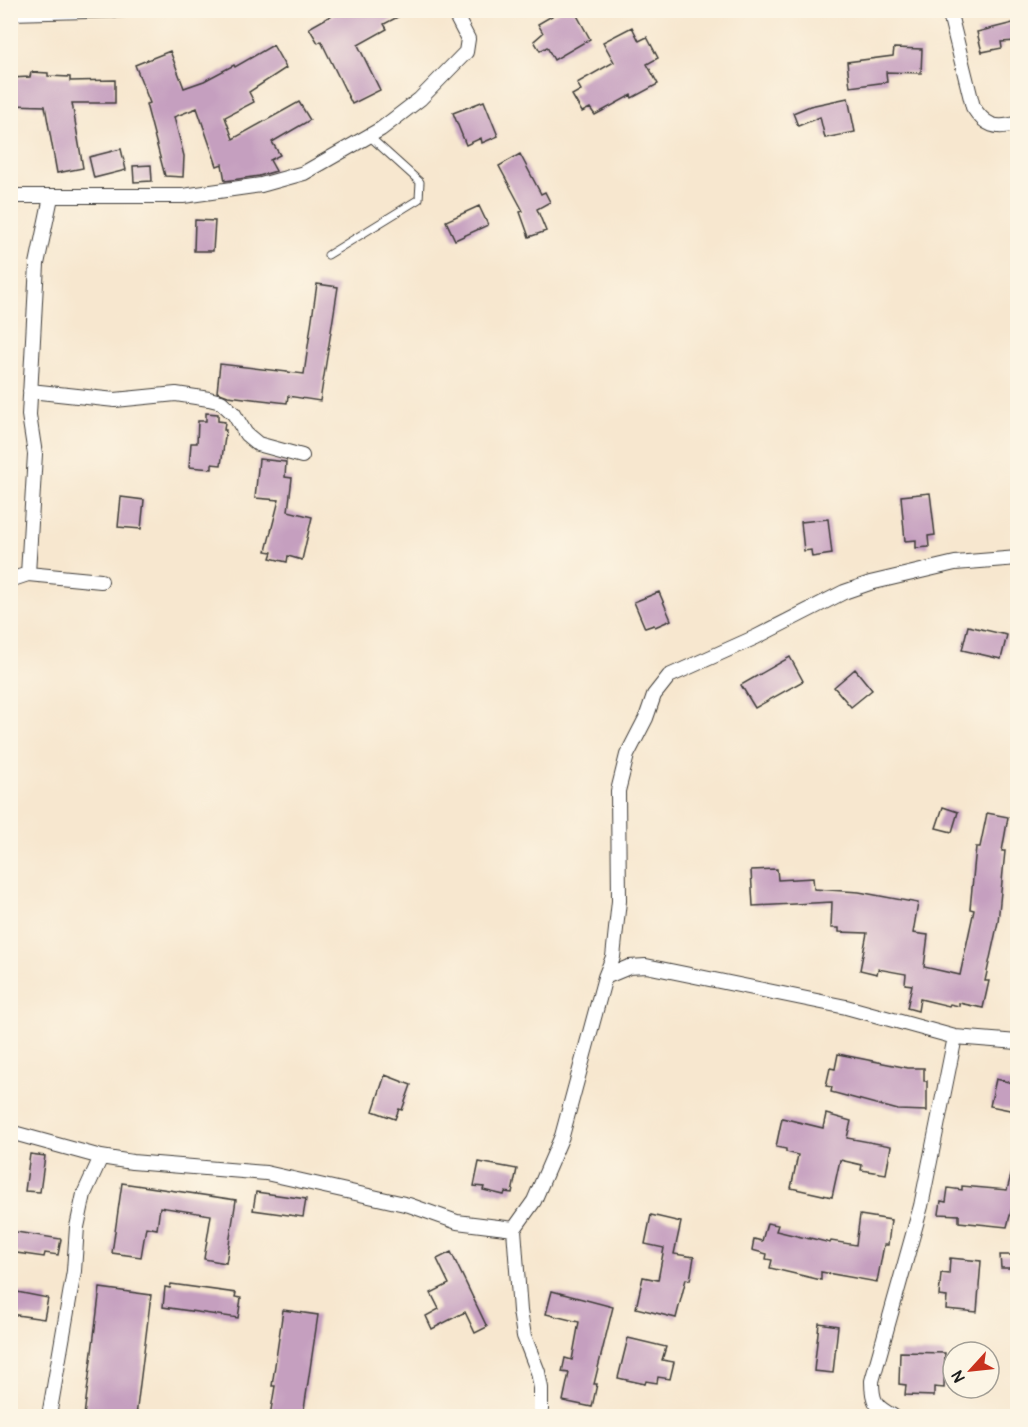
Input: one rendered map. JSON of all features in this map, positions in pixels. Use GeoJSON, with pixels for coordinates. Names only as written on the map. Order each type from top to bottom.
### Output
{"type":"FeatureCollection","features":[{"type":"Feature","properties":{"kind":"street"},"geometry":{"type":"LineString","coordinates":[[10,13],[126,10]]}},
{"type":"Feature","properties":{"kind":"street"},"geometry":{"type":"LineString","coordinates":[[10,196],[183,196],[261,186],[304,173],[369,136],[420,99],[466,52],[468,39],[453,10]]}},
{"type":"Feature","properties":{"kind":"street"},"geometry":{"type":"LineString","coordinates":[[949,10],[973,107],[979,117],[991,125],[1003,128],[1017,123]]}},
{"type":"Feature","properties":{"kind":"street"},"geometry":{"type":"LineString","coordinates":[[28,574],[34,454],[29,415],[37,264],[51,197]]}},
{"type":"Feature","properties":{"kind":"street"},"geometry":{"type":"LineString","coordinates":[[30,391],[115,400],[176,394],[222,402],[234,414],[246,434],[258,444],[302,456]]}},
{"type":"Feature","properties":{"kind":"street"},"geometry":{"type":"LineString","coordinates":[[541,1410],[538,1372],[519,1311],[514,1229],[534,1201],[562,1136],[605,977],[613,957],[620,901],[618,791],[627,755],[646,718],[654,695],[669,676],[756,638],[844,592],[870,583],[955,563],[1017,558]]}},
{"type":"Feature","properties":{"kind":"street"},"geometry":{"type":"LineString","coordinates":[[10,580],[28,574],[101,581]]}},
{"type":"Feature","properties":{"kind":"street"},"geometry":{"type":"LineString","coordinates":[[605,977],[629,967],[646,966],[846,1007],[955,1037],[1017,1042]]}},
{"type":"Feature","properties":{"kind":"street"},"geometry":{"type":"LineString","coordinates":[[892,1416],[879,1409],[872,1396],[872,1381],[921,1206],[955,1037]]}},
{"type":"Feature","properties":{"kind":"street"},"geometry":{"type":"LineString","coordinates":[[10,1132],[101,1157],[132,1162],[266,1173],[409,1205],[456,1222],[514,1229]]}},
{"type":"Feature","properties":{"kind":"street"},"geometry":{"type":"LineString","coordinates":[[49,1416],[74,1271],[77,1227],[84,1194],[101,1157]]}},
{"type":"Feature","properties":{"kind":"lane"},"geometry":{"type":"LineString","coordinates":[[328,255],[419,199],[420,182],[369,136]]}},
{"type":"Feature","properties":{"kind":"building"},"geometry":{"type":"Polygon","coordinates":[[[341,10],[411,10],[384,24],[387,29],[358,45],[380,90],[352,104],[321,41],[318,43],[309,28],[341,10]]]}},
{"type":"Feature","properties":{"kind":"building"},"geometry":{"type":"Polygon","coordinates":[[[562,10],[574,10],[590,39],[554,60],[547,47],[540,51],[534,41],[543,33],[538,24],[562,10]]]}},
{"type":"Feature","properties":{"kind":"building"},"geometry":{"type":"Polygon","coordinates":[[[1017,22],[1017,41],[1001,42],[1002,48],[982,52],[977,32],[1017,22]]]}},
{"type":"Feature","properties":{"kind":"building"},"geometry":{"type":"Polygon","coordinates":[[[632,27],[639,41],[647,37],[658,58],[647,64],[658,84],[632,98],[631,95],[595,115],[590,108],[582,112],[572,95],[581,90],[577,83],[614,62],[603,42],[632,27]]]}},
{"type":"Feature","properties":{"kind":"building"},"geometry":{"type":"Polygon","coordinates":[[[273,45],[286,68],[249,92],[254,102],[225,117],[233,139],[299,102],[310,120],[272,142],[280,155],[270,160],[276,171],[225,181],[222,164],[217,166],[197,108],[174,117],[184,156],[183,177],[165,176],[146,104],[150,103],[135,65],[170,51],[184,88],[204,81],[234,65],[235,67],[273,45]]]}},
{"type":"Feature","properties":{"kind":"building"},"geometry":{"type":"Polygon","coordinates":[[[894,48],[922,49],[921,73],[886,72],[887,82],[850,87],[847,62],[893,56],[894,48]]]}},
{"type":"Feature","properties":{"kind":"building"},"geometry":{"type":"Polygon","coordinates":[[[31,72],[48,73],[48,76],[70,77],[70,81],[115,80],[115,103],[72,103],[83,168],[57,173],[45,106],[10,105],[10,78],[30,77],[31,72]]]}},
{"type":"Feature","properties":{"kind":"building"},"geometry":{"type":"Polygon","coordinates":[[[848,98],[855,132],[825,138],[820,117],[798,126],[793,113],[810,106],[848,98]]]}},
{"type":"Feature","properties":{"kind":"building"},"geometry":{"type":"Polygon","coordinates":[[[484,101],[498,136],[482,143],[481,138],[466,145],[453,113],[484,101]]]}},
{"type":"Feature","properties":{"kind":"building"},"geometry":{"type":"Polygon","coordinates":[[[121,149],[126,170],[94,178],[89,157],[121,149]]]}},
{"type":"Feature","properties":{"kind":"building"},"geometry":{"type":"Polygon","coordinates":[[[520,154],[541,194],[545,192],[550,202],[537,209],[546,231],[529,237],[520,212],[523,211],[499,166],[520,154]]]}},
{"type":"Feature","properties":{"kind":"building"},"geometry":{"type":"Polygon","coordinates":[[[151,165],[152,181],[134,182],[133,166],[151,165]]]}},
{"type":"Feature","properties":{"kind":"building"},"geometry":{"type":"Polygon","coordinates":[[[479,206],[488,225],[455,240],[446,221],[479,206]]]}},
{"type":"Feature","properties":{"kind":"building"},"geometry":{"type":"Polygon","coordinates":[[[195,220],[215,221],[213,251],[194,251],[195,220]]]}},
{"type":"Feature","properties":{"kind":"building"},"geometry":{"type":"Polygon","coordinates":[[[317,284],[338,287],[320,401],[288,396],[287,403],[228,396],[217,392],[220,364],[304,374],[317,284]]]}},
{"type":"Feature","properties":{"kind":"building"},"geometry":{"type":"Polygon","coordinates":[[[206,413],[218,414],[218,421],[225,422],[221,465],[212,464],[212,469],[189,467],[191,443],[197,443],[198,421],[206,421],[206,413]]]}},
{"type":"Feature","properties":{"kind":"building"},"geometry":{"type":"Polygon","coordinates":[[[259,459],[286,462],[285,477],[292,478],[288,511],[312,517],[302,560],[288,556],[287,562],[270,558],[272,552],[266,551],[279,500],[255,498],[259,459]]]}},
{"type":"Feature","properties":{"kind":"building"},"geometry":{"type":"Polygon","coordinates":[[[930,493],[935,535],[928,536],[929,547],[916,548],[916,540],[905,541],[901,496],[930,493]]]}},
{"type":"Feature","properties":{"kind":"building"},"geometry":{"type":"Polygon","coordinates":[[[121,497],[144,500],[141,529],[118,527],[121,497]]]}},
{"type":"Feature","properties":{"kind":"building"},"geometry":{"type":"Polygon","coordinates":[[[828,519],[832,554],[812,557],[811,550],[804,551],[801,522],[828,519]]]}},
{"type":"Feature","properties":{"kind":"building"},"geometry":{"type":"Polygon","coordinates":[[[659,592],[671,620],[655,627],[654,625],[645,628],[634,602],[659,592]]]}},
{"type":"Feature","properties":{"kind":"building"},"geometry":{"type":"Polygon","coordinates":[[[968,626],[1007,635],[1001,659],[962,650],[968,626]]]}},
{"type":"Feature","properties":{"kind":"building"},"geometry":{"type":"Polygon","coordinates":[[[790,657],[803,681],[755,708],[741,685],[790,657]]]}},
{"type":"Feature","properties":{"kind":"building"},"geometry":{"type":"Polygon","coordinates":[[[855,669],[872,690],[851,707],[834,687],[855,669]]]}},
{"type":"Feature","properties":{"kind":"building"},"geometry":{"type":"Polygon","coordinates":[[[943,807],[958,812],[952,832],[936,828],[943,807]]]}},
{"type":"Feature","properties":{"kind":"building"},"geometry":{"type":"Polygon","coordinates":[[[987,813],[1008,817],[1002,851],[1005,851],[998,922],[985,981],[989,981],[983,1008],[959,1003],[959,1006],[950,1004],[949,1006],[920,999],[918,1011],[907,1008],[912,985],[905,984],[906,974],[878,969],[877,974],[860,970],[867,933],[839,932],[839,928],[831,928],[832,902],[753,906],[751,870],[777,869],[778,880],[813,878],[814,889],[859,892],[918,903],[913,933],[928,935],[924,967],[960,975],[974,910],[970,909],[976,847],[980,847],[987,813]]]}},
{"type":"Feature","properties":{"kind":"building"},"geometry":{"type":"Polygon","coordinates":[[[838,1054],[908,1068],[924,1068],[924,1081],[927,1081],[927,1111],[898,1110],[831,1092],[832,1087],[826,1086],[830,1068],[835,1069],[838,1054]]]}},
{"type":"Feature","properties":{"kind":"building"},"geometry":{"type":"Polygon","coordinates":[[[385,1075],[411,1085],[402,1110],[399,1109],[395,1119],[373,1111],[385,1075]]]}},
{"type":"Feature","properties":{"kind":"building"},"geometry":{"type":"Polygon","coordinates":[[[996,1079],[1017,1084],[1015,1111],[990,1106],[996,1079]]]}},
{"type":"Feature","properties":{"kind":"building"},"geometry":{"type":"Polygon","coordinates":[[[826,1114],[851,1121],[847,1138],[891,1146],[886,1174],[861,1170],[862,1165],[840,1160],[832,1197],[791,1188],[798,1155],[776,1147],[782,1118],[823,1128],[826,1114]]]}},
{"type":"Feature","properties":{"kind":"building"},"geometry":{"type":"Polygon","coordinates":[[[30,1154],[45,1156],[40,1192],[25,1191],[30,1154]]]}},
{"type":"Feature","properties":{"kind":"building"},"geometry":{"type":"Polygon","coordinates":[[[479,1162],[517,1169],[512,1193],[505,1192],[504,1195],[483,1190],[484,1187],[474,1186],[479,1162]]]}},
{"type":"Feature","properties":{"kind":"building"},"geometry":{"type":"Polygon","coordinates":[[[1013,1168],[1017,1168],[1017,1210],[1012,1208],[1007,1227],[959,1222],[959,1215],[939,1214],[941,1201],[946,1202],[948,1188],[962,1190],[962,1186],[1007,1190],[1013,1168]]]}},
{"type":"Feature","properties":{"kind":"building"},"geometry":{"type":"Polygon","coordinates":[[[122,1183],[236,1200],[226,1263],[204,1259],[211,1215],[160,1207],[157,1229],[146,1227],[141,1257],[112,1253],[122,1183]]]}},
{"type":"Feature","properties":{"kind":"building"},"geometry":{"type":"Polygon","coordinates":[[[256,1192],[306,1199],[303,1217],[253,1210],[256,1192]]]}},
{"type":"Feature","properties":{"kind":"building"},"geometry":{"type":"Polygon","coordinates":[[[651,1215],[681,1222],[674,1254],[694,1257],[690,1280],[686,1279],[676,1318],[636,1308],[643,1277],[658,1280],[664,1248],[645,1244],[651,1215]]]}},
{"type":"Feature","properties":{"kind":"building"},"geometry":{"type":"Polygon","coordinates":[[[860,1215],[891,1220],[888,1245],[884,1245],[877,1282],[821,1272],[821,1280],[770,1268],[772,1260],[766,1259],[767,1254],[752,1250],[754,1239],[762,1241],[767,1223],[778,1225],[776,1231],[830,1243],[831,1241],[856,1245],[860,1215]]]}},
{"type":"Feature","properties":{"kind":"building"},"geometry":{"type":"Polygon","coordinates":[[[10,1231],[61,1239],[58,1255],[45,1253],[44,1257],[10,1252],[10,1231]]]}},
{"type":"Feature","properties":{"kind":"building"},"geometry":{"type":"Polygon","coordinates":[[[451,1252],[487,1327],[475,1333],[465,1312],[432,1329],[426,1316],[439,1309],[431,1293],[449,1284],[437,1259],[451,1252]]]}},
{"type":"Feature","properties":{"kind":"building"},"geometry":{"type":"Polygon","coordinates":[[[1000,1255],[1017,1255],[1017,1268],[1001,1268],[1000,1255]]]}},
{"type":"Feature","properties":{"kind":"building"},"geometry":{"type":"Polygon","coordinates":[[[950,1258],[981,1261],[977,1312],[946,1309],[947,1297],[939,1296],[941,1273],[949,1274],[950,1258]]]}},
{"type":"Feature","properties":{"kind":"building"},"geometry":{"type":"Polygon","coordinates":[[[171,1284],[236,1293],[235,1297],[241,1298],[238,1318],[163,1307],[165,1287],[170,1288],[171,1284]]]}},
{"type":"Feature","properties":{"kind":"building"},"geometry":{"type":"Polygon","coordinates":[[[100,1288],[151,1295],[136,1416],[84,1416],[100,1288]]]}},
{"type":"Feature","properties":{"kind":"building"},"geometry":{"type":"Polygon","coordinates":[[[12,1291],[48,1298],[44,1319],[10,1314],[12,1291]]]}},
{"type":"Feature","properties":{"kind":"building"},"geometry":{"type":"Polygon","coordinates":[[[552,1291],[613,1307],[594,1384],[597,1384],[592,1407],[563,1401],[569,1373],[562,1372],[565,1358],[572,1360],[579,1322],[546,1314],[552,1291]]]}},
{"type":"Feature","properties":{"kind":"building"},"geometry":{"type":"Polygon","coordinates":[[[283,1310],[318,1315],[303,1416],[270,1416],[283,1310]]]}},
{"type":"Feature","properties":{"kind":"building"},"geometry":{"type":"Polygon","coordinates":[[[819,1323],[838,1326],[833,1373],[814,1371],[819,1323]]]}},
{"type":"Feature","properties":{"kind":"building"},"geometry":{"type":"Polygon","coordinates":[[[628,1338],[666,1347],[662,1360],[674,1362],[670,1379],[658,1377],[657,1383],[646,1381],[645,1384],[618,1378],[628,1338]]]}},
{"type":"Feature","properties":{"kind":"building"},"geometry":{"type":"Polygon","coordinates":[[[900,1352],[941,1353],[941,1388],[934,1387],[934,1396],[905,1395],[906,1385],[899,1384],[900,1352]]]}}]}
